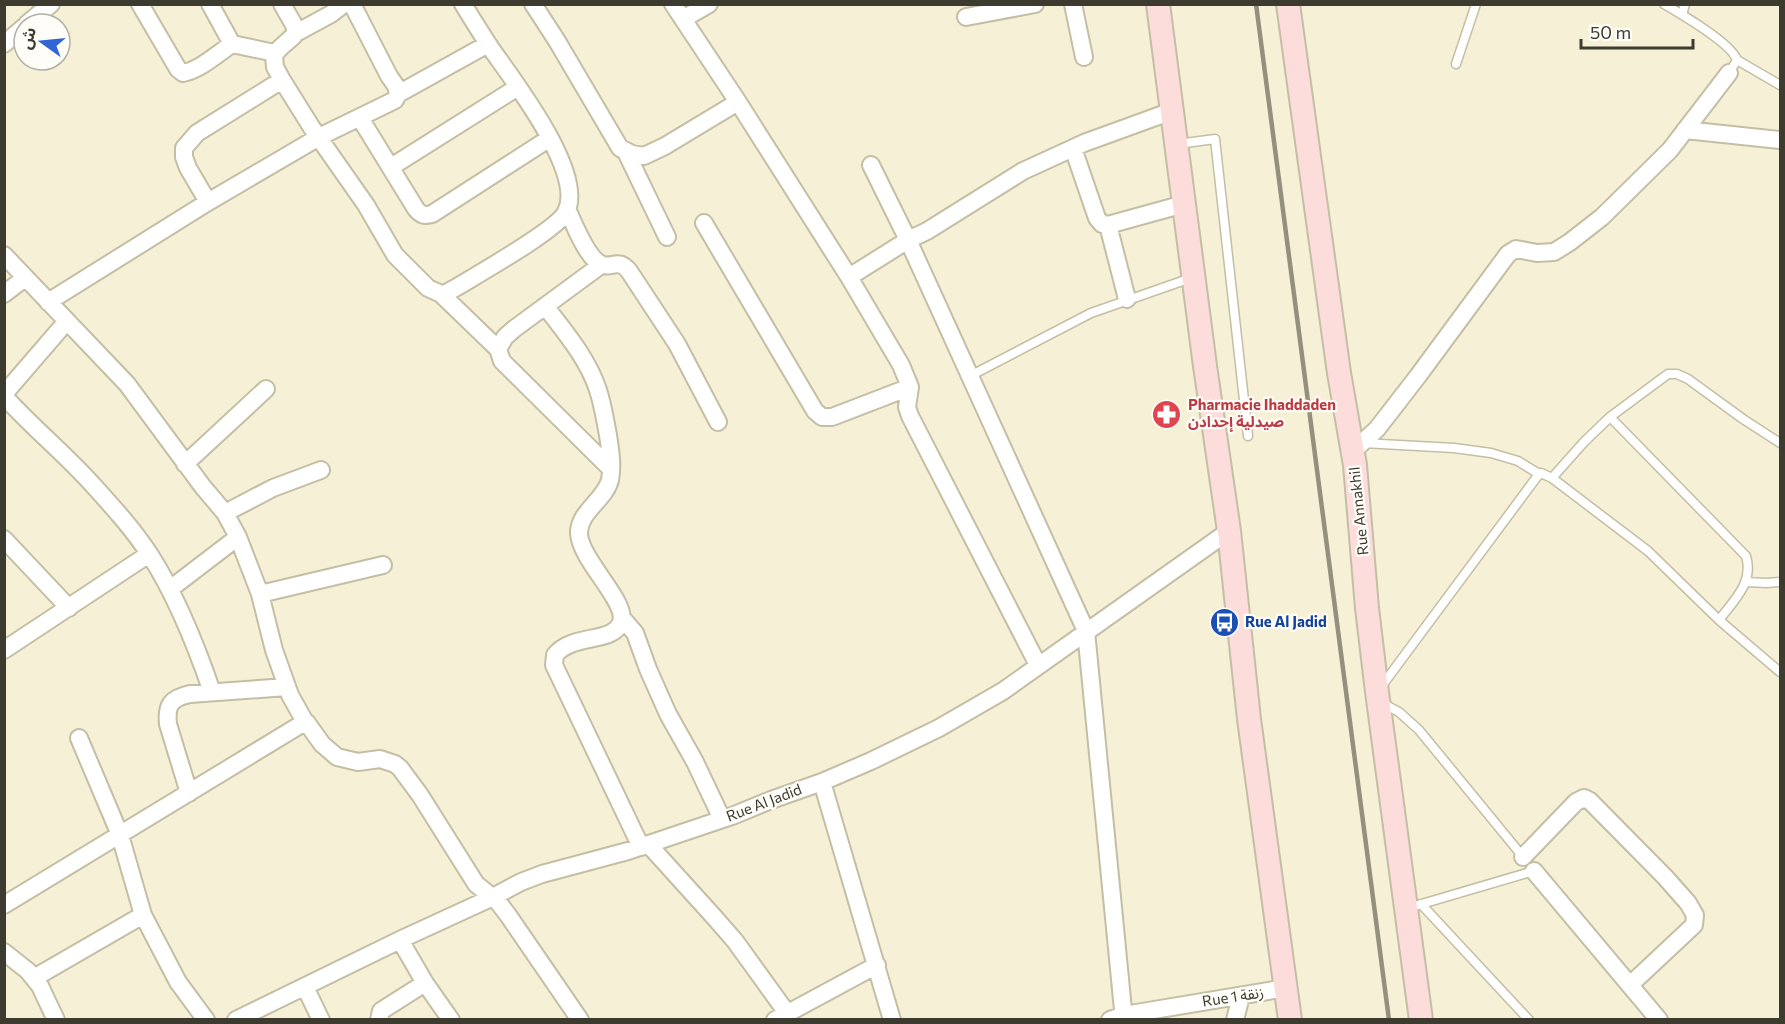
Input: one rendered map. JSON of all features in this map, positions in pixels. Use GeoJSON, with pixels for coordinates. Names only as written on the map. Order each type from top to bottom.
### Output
{"type":"FeatureCollection","features":[{"type":"Feature","properties":{"kind":"main road"},"geometry":{"type":"LineString","coordinates":[[1158,4],[1229,531],[1249,719],[1290,1020]]}},
{"type":"Feature","properties":{"kind":"main road","name":"Rue Annakhil"},"geometry":{"type":"LineString","coordinates":[[1288,4],[1339,373],[1358,448],[1367,608],[1378,697],[1413,906],[1421,1020]]}},
{"type":"Feature","properties":{"kind":"street"},"geometry":{"type":"LineString","coordinates":[[140,4],[180,72],[186,73],[232,44],[275,53]]}},
{"type":"Feature","properties":{"kind":"street"},"geometry":{"type":"LineString","coordinates":[[210,4],[232,44]]}},
{"type":"Feature","properties":{"kind":"street"},"geometry":{"type":"LineString","coordinates":[[282,4],[296,33]]}},
{"type":"Feature","properties":{"kind":"street"},"geometry":{"type":"LineString","coordinates":[[344,4],[296,33],[279,47],[274,61],[282,80],[366,206],[395,255],[428,288],[441,294],[498,349],[502,361],[611,469]]}},
{"type":"Feature","properties":{"kind":"street"},"geometry":{"type":"LineString","coordinates":[[352,4],[396,86],[398,94]]}},
{"type":"Feature","properties":{"kind":"street"},"geometry":{"type":"LineString","coordinates":[[441,294],[457,287],[555,224],[565,214],[569,195],[567,176],[539,118],[463,4]]}},
{"type":"Feature","properties":{"kind":"street"},"geometry":{"type":"LineString","coordinates":[[532,4],[557,41],[620,148],[626,152],[644,156],[738,102]]}},
{"type":"Feature","properties":{"kind":"street"},"geometry":{"type":"LineString","coordinates":[[674,4],[849,277],[901,365],[910,387],[907,407],[910,416],[1038,665]]}},
{"type":"Feature","properties":{"kind":"street"},"geometry":{"type":"LineString","coordinates":[[683,19],[709,4]]}},
{"type":"Feature","properties":{"kind":"street"},"geometry":{"type":"LineString","coordinates":[[966,17],[1035,4]]}},
{"type":"Feature","properties":{"kind":"street"},"geometry":{"type":"LineString","coordinates":[[1073,4],[1084,57]]}},
{"type":"Feature","properties":{"kind":"street"},"geometry":{"type":"LineString","coordinates":[[48,302],[208,202],[319,137],[395,100],[398,94],[488,44]]}},
{"type":"Feature","properties":{"kind":"street"},"geometry":{"type":"LineString","coordinates":[[1358,448],[1377,429],[1418,376],[1508,254],[1516,249],[1546,254],[1554,252],[1602,217],[1670,150],[1733,66]]}},
{"type":"Feature","properties":{"kind":"street"},"geometry":{"type":"LineString","coordinates":[[208,202],[188,168],[184,148],[197,134],[282,80]]}},
{"type":"Feature","properties":{"kind":"street"},"geometry":{"type":"LineString","coordinates":[[391,167],[518,87]]}},
{"type":"Feature","properties":{"kind":"street"},"geometry":{"type":"LineString","coordinates":[[849,277],[1023,171],[1073,148],[1172,111]]}},
{"type":"Feature","properties":{"kind":"street"},"geometry":{"type":"LineString","coordinates":[[360,118],[416,209],[421,215],[426,216],[550,138]]}},
{"type":"Feature","properties":{"kind":"street"},"geometry":{"type":"LineString","coordinates":[[1685,130],[1780,140]]}},
{"type":"Feature","properties":{"kind":"street"},"geometry":{"type":"LineString","coordinates":[[1073,148],[1097,218],[1102,224],[1108,225],[1184,204]]}},
{"type":"Feature","properties":{"kind":"street"},"geometry":{"type":"LineString","coordinates":[[626,152],[667,237]]}},
{"type":"Feature","properties":{"kind":"street"},"geometry":{"type":"LineString","coordinates":[[871,165],[908,240],[1086,631],[1119,1018]]}},
{"type":"Feature","properties":{"kind":"street"},"geometry":{"type":"LineString","coordinates":[[567,209],[586,248],[602,265]]}},
{"type":"Feature","properties":{"kind":"street"},"geometry":{"type":"LineString","coordinates":[[704,224],[815,411],[822,417],[832,417],[910,387]]}},
{"type":"Feature","properties":{"kind":"street"},"geometry":{"type":"LineString","coordinates":[[1108,225],[1127,299]]}},
{"type":"Feature","properties":{"kind":"street"},"geometry":{"type":"LineString","coordinates":[[4,255],[127,384],[185,464],[225,513],[238,537],[260,594],[274,650],[287,687],[305,722],[322,744],[337,757],[358,762],[380,759],[400,768],[426,804],[476,884],[498,902],[508,915],[580,1020]]}},
{"type":"Feature","properties":{"kind":"street"},"geometry":{"type":"LineString","coordinates":[[498,349],[514,329],[602,265],[621,264],[629,271],[677,344],[718,422]]}},
{"type":"Feature","properties":{"kind":"street"},"geometry":{"type":"LineString","coordinates":[[4,294],[25,278]]}},
{"type":"Feature","properties":{"kind":"street"},"geometry":{"type":"LineString","coordinates":[[545,306],[572,341],[598,388],[609,440],[610,480],[606,491],[582,520],[580,541],[592,565],[617,600],[622,618],[635,633],[668,714],[695,762],[722,819]]}},
{"type":"Feature","properties":{"kind":"street"},"geometry":{"type":"LineString","coordinates":[[67,321],[4,395],[28,422],[90,482],[149,554],[170,589],[203,665],[212,692]]}},
{"type":"Feature","properties":{"kind":"street"},"geometry":{"type":"LineString","coordinates":[[185,464],[266,389]]}},
{"type":"Feature","properties":{"kind":"street"},"geometry":{"type":"LineString","coordinates":[[225,513],[273,488],[321,470]]}},
{"type":"Feature","properties":{"kind":"street","name":"Rue Al Jadid"},"geometry":{"type":"LineString","coordinates":[[236,1020],[521,882],[644,846],[722,819],[822,782],[939,728],[1003,691],[1229,531]]}},
{"type":"Feature","properties":{"kind":"street"},"geometry":{"type":"LineString","coordinates":[[170,589],[238,537]]}},
{"type":"Feature","properties":{"kind":"street"},"geometry":{"type":"LineString","coordinates":[[4,539],[69,608]]}},
{"type":"Feature","properties":{"kind":"street"},"geometry":{"type":"LineString","coordinates":[[8,643],[69,608],[149,554]]}},
{"type":"Feature","properties":{"kind":"street"},"geometry":{"type":"LineString","coordinates":[[260,594],[383,565]]}},
{"type":"Feature","properties":{"kind":"street"},"geometry":{"type":"LineString","coordinates":[[622,618],[618,630],[610,635],[578,640],[565,646],[555,655],[554,665],[644,846],[728,934],[781,1016],[877,965]]}},
{"type":"Feature","properties":{"kind":"street"},"geometry":{"type":"LineString","coordinates":[[189,793],[168,724],[169,705],[178,697],[190,694],[287,687]]}},
{"type":"Feature","properties":{"kind":"street"},"geometry":{"type":"LineString","coordinates":[[4,905],[305,722]]}},
{"type":"Feature","properties":{"kind":"street"},"geometry":{"type":"LineString","coordinates":[[80,738],[120,835],[143,915],[178,982],[206,1020]]}},
{"type":"Feature","properties":{"kind":"street"},"geometry":{"type":"LineString","coordinates":[[822,782],[892,1020]]}},
{"type":"Feature","properties":{"kind":"street"},"geometry":{"type":"LineString","coordinates":[[1523,857],[1576,802],[1584,798],[1590,801],[1688,903],[1695,915],[1694,926],[1630,986]]}},
{"type":"Feature","properties":{"kind":"street"},"geometry":{"type":"LineString","coordinates":[[1534,871],[1659,1020]]}},
{"type":"Feature","properties":{"kind":"street"},"geometry":{"type":"LineString","coordinates":[[34,978],[143,915]]}},
{"type":"Feature","properties":{"kind":"street"},"geometry":{"type":"LineString","coordinates":[[400,940],[425,983],[451,1020]]}},
{"type":"Feature","properties":{"kind":"street"},"geometry":{"type":"LineString","coordinates":[[4,952],[28,970],[40,986],[56,1020]]}},
{"type":"Feature","properties":{"kind":"street"},"geometry":{"type":"LineString","coordinates":[[379,1020],[381,1011],[425,983]]}},
{"type":"Feature","properties":{"kind":"street"},"geometry":{"type":"LineString","coordinates":[[306,987],[321,1020]]}},
{"type":"Feature","properties":{"kind":"street","name":"Rue 1 زنقة"},"geometry":{"type":"LineString","coordinates":[[1119,1018],[1286,988]]}},
{"type":"Feature","properties":{"kind":"street"},"geometry":{"type":"LineString","coordinates":[[1235,1020],[1241,996]]}},
{"type":"Feature","properties":{"kind":"lane"},"geometry":{"type":"LineString","coordinates":[[1456,64],[1476,4]]}},
{"type":"Feature","properties":{"kind":"lane"},"geometry":{"type":"LineString","coordinates":[[1664,4],[1734,52],[1733,66],[1780,85]]}},
{"type":"Feature","properties":{"kind":"lane"},"geometry":{"type":"LineString","coordinates":[[1682,15],[1685,4]]}},
{"type":"Feature","properties":{"kind":"lane"},"geometry":{"type":"LineString","coordinates":[[1176,144],[1215,139],[1248,436]]}},
{"type":"Feature","properties":{"kind":"lane"},"geometry":{"type":"LineString","coordinates":[[970,376],[1070,322],[1127,299],[1194,278]]}},
{"type":"Feature","properties":{"kind":"lane"},"geometry":{"type":"LineString","coordinates":[[1552,478],[1610,417],[1664,376],[1677,374],[1688,379],[1780,443]]}},
{"type":"Feature","properties":{"kind":"lane"},"geometry":{"type":"LineString","coordinates":[[1610,417],[1746,556],[1749,571],[1747,582],[1719,620]]}},
{"type":"Feature","properties":{"kind":"lane"},"geometry":{"type":"LineString","coordinates":[[1358,448],[1454,448],[1491,453],[1518,461],[1539,474],[1545,474],[1648,551],[1719,620],[1780,672]]}},
{"type":"Feature","properties":{"kind":"lane"},"geometry":{"type":"LineString","coordinates":[[1529,1020],[1413,906],[1534,871],[1415,726],[1378,697],[1539,474]]}},
{"type":"Feature","properties":{"kind":"lane"},"geometry":{"type":"LineString","coordinates":[[1747,582],[1780,582]]}},
{"type":"Feature","properties":{"kind":"railway"},"geometry":{"type":"LineString","coordinates":[[1256,4],[1389,1020]]}},
{"type":"Feature","properties":{"kind":"place","name":"Pharmacie Ihaddaden صيدلية إحدادن"},"geometry":{"type":"Point","coordinates":[1167,414]}},
{"type":"Feature","properties":{"kind":"place","name":"Rue Al Jadid"},"geometry":{"type":"Point","coordinates":[1224,622]}}]}
